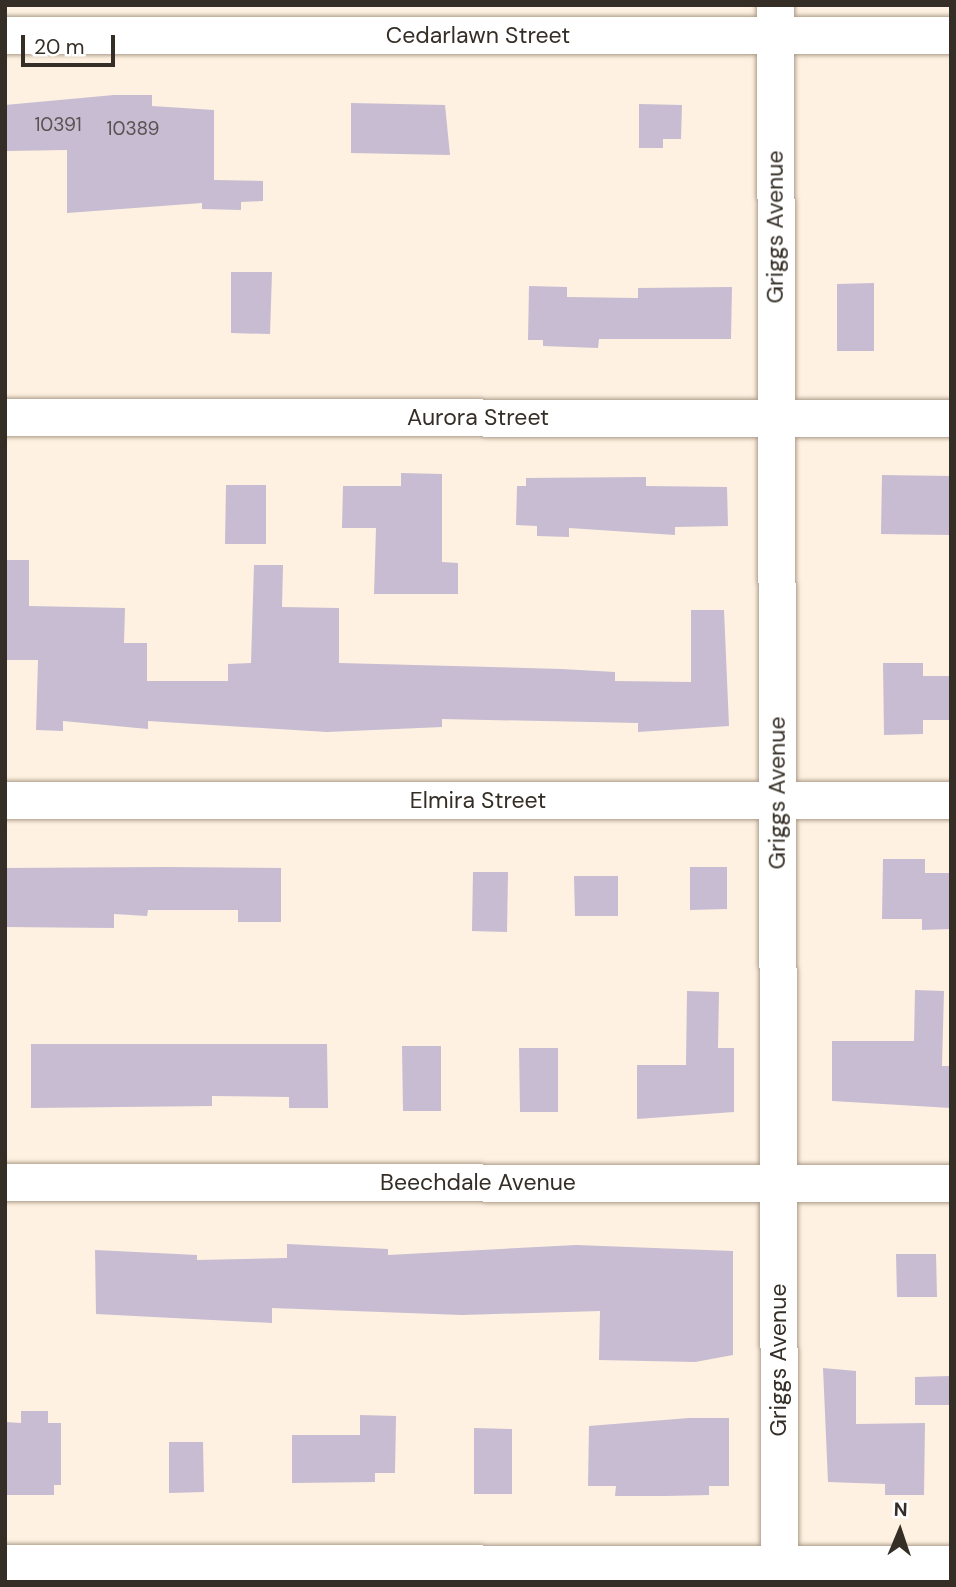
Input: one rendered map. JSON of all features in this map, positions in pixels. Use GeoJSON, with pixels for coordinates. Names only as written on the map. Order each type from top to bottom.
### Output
{"type":"FeatureCollection","features":[{"type":"Feature","properties":{"kind":"street","name":"Cedarlawn Street"},"geometry":{"type":"LineString","coordinates":[[5,35],[775,20],[951,35]]}},
{"type":"Feature","properties":{"kind":"street","name":"Griggs Avenue"},"geometry":{"type":"LineString","coordinates":[[775,20],[779,1573]]}},
{"type":"Feature","properties":{"kind":"street","name":"Aurora Street"},"geometry":{"type":"LineString","coordinates":[[5,417],[951,418]]}},
{"type":"Feature","properties":{"kind":"street","name":"Elmira Street"},"geometry":{"type":"LineString","coordinates":[[5,800],[951,800]]}},
{"type":"Feature","properties":{"kind":"street","name":"Beechdale Avenue"},"geometry":{"type":"LineString","coordinates":[[5,1182],[951,1183]]}},
{"type":"Feature","properties":{"kind":"street"},"geometry":{"type":"LineString","coordinates":[[5,1563],[779,1573],[951,1564]]}},
{"type":"Feature","properties":{"kind":"building"},"geometry":{"type":"Polygon","coordinates":[[[114,95],[152,95],[152,106],[214,110],[214,180],[263,181],[263,201],[241,202],[241,210],[202,209],[202,203],[67,213],[67,150],[5,151],[5,105],[114,95]]]}},
{"type":"Feature","properties":{"kind":"building"},"geometry":{"type":"Polygon","coordinates":[[[351,103],[445,105],[450,155],[351,153],[351,103]]]}},
{"type":"Feature","properties":{"kind":"building"},"geometry":{"type":"Polygon","coordinates":[[[639,104],[682,105],[681,139],[663,139],[663,148],[639,148],[639,104]]]}},
{"type":"Feature","properties":{"kind":"building"},"geometry":{"type":"Polygon","coordinates":[[[231,272],[272,272],[270,334],[231,333],[231,272]]]}},
{"type":"Feature","properties":{"kind":"building"},"geometry":{"type":"Polygon","coordinates":[[[874,283],[874,351],[837,351],[837,284],[874,283]]]}},
{"type":"Feature","properties":{"kind":"building"},"geometry":{"type":"Polygon","coordinates":[[[529,286],[567,287],[567,297],[638,298],[638,288],[732,287],[731,339],[599,339],[598,348],[543,346],[543,340],[528,340],[529,286]]]}},
{"type":"Feature","properties":{"kind":"building"},"geometry":{"type":"Polygon","coordinates":[[[401,473],[442,474],[442,562],[458,563],[458,594],[374,594],[376,528],[342,528],[343,486],[401,486],[401,473]]]}},
{"type":"Feature","properties":{"kind":"building"},"geometry":{"type":"Polygon","coordinates":[[[882,475],[951,476],[951,535],[881,534],[882,475]]]}},
{"type":"Feature","properties":{"kind":"building"},"geometry":{"type":"Polygon","coordinates":[[[646,477],[646,486],[727,487],[728,526],[675,527],[675,535],[569,528],[569,537],[537,536],[537,526],[516,525],[517,486],[526,486],[526,478],[646,477]]]}},
{"type":"Feature","properties":{"kind":"building"},"geometry":{"type":"Polygon","coordinates":[[[226,485],[266,485],[266,544],[225,544],[226,485]]]}},
{"type":"Feature","properties":{"kind":"building"},"geometry":{"type":"Polygon","coordinates":[[[5,560],[29,560],[29,606],[125,608],[124,643],[147,643],[147,681],[228,681],[228,664],[251,663],[254,565],[283,565],[282,607],[339,608],[339,663],[561,669],[615,672],[615,681],[691,682],[691,610],[724,610],[729,726],[638,732],[638,723],[442,719],[442,727],[327,732],[148,721],[148,729],[63,721],[63,731],[36,730],[38,660],[5,660],[5,560]]]}},
{"type":"Feature","properties":{"kind":"building"},"geometry":{"type":"Polygon","coordinates":[[[883,663],[923,663],[923,676],[951,676],[951,720],[923,720],[923,734],[884,735],[883,663]]]}},
{"type":"Feature","properties":{"kind":"building"},"geometry":{"type":"Polygon","coordinates":[[[883,859],[925,859],[925,873],[951,873],[951,929],[922,930],[922,919],[882,919],[883,859]]]}},
{"type":"Feature","properties":{"kind":"building"},"geometry":{"type":"Polygon","coordinates":[[[690,867],[727,867],[727,909],[690,910],[690,867]]]}},
{"type":"Feature","properties":{"kind":"building"},"geometry":{"type":"Polygon","coordinates":[[[5,868],[281,868],[281,922],[238,922],[238,910],[148,910],[147,916],[114,914],[114,928],[5,927],[5,868]]]}},
{"type":"Feature","properties":{"kind":"building"},"geometry":{"type":"Polygon","coordinates":[[[473,872],[508,872],[507,932],[472,931],[473,872]]]}},
{"type":"Feature","properties":{"kind":"building"},"geometry":{"type":"Polygon","coordinates":[[[574,876],[618,876],[618,916],[575,916],[574,876]]]}},
{"type":"Feature","properties":{"kind":"building"},"geometry":{"type":"Polygon","coordinates":[[[915,990],[944,991],[942,1066],[951,1066],[951,1108],[832,1101],[832,1041],[914,1041],[915,990]]]}},
{"type":"Feature","properties":{"kind":"building"},"geometry":{"type":"Polygon","coordinates":[[[687,991],[719,992],[718,1048],[734,1048],[734,1112],[637,1119],[637,1065],[686,1065],[687,991]]]}},
{"type":"Feature","properties":{"kind":"building"},"geometry":{"type":"Polygon","coordinates":[[[31,1044],[327,1044],[328,1108],[289,1108],[289,1097],[212,1096],[212,1106],[31,1108],[31,1044]]]}},
{"type":"Feature","properties":{"kind":"building"},"geometry":{"type":"Polygon","coordinates":[[[402,1046],[441,1046],[441,1111],[403,1111],[402,1046]]]}},
{"type":"Feature","properties":{"kind":"building"},"geometry":{"type":"Polygon","coordinates":[[[519,1048],[558,1048],[558,1112],[520,1112],[519,1048]]]}},
{"type":"Feature","properties":{"kind":"building"},"geometry":{"type":"Polygon","coordinates":[[[287,1244],[388,1249],[388,1255],[576,1245],[733,1251],[733,1355],[695,1362],[599,1360],[600,1311],[462,1315],[272,1308],[272,1323],[96,1314],[95,1250],[197,1255],[197,1260],[287,1258],[287,1244]]]}},
{"type":"Feature","properties":{"kind":"building"},"geometry":{"type":"Polygon","coordinates":[[[896,1254],[936,1254],[937,1297],[897,1297],[896,1254]]]}},
{"type":"Feature","properties":{"kind":"building"},"geometry":{"type":"Polygon","coordinates":[[[823,1368],[856,1371],[856,1424],[925,1423],[924,1495],[885,1495],[885,1484],[828,1482],[823,1368]]]}},
{"type":"Feature","properties":{"kind":"building"},"geometry":{"type":"Polygon","coordinates":[[[950,1376],[950,1405],[915,1405],[915,1377],[950,1376]]]}},
{"type":"Feature","properties":{"kind":"building"},"geometry":{"type":"Polygon","coordinates":[[[21,1411],[48,1411],[48,1423],[61,1423],[61,1485],[54,1485],[54,1495],[5,1495],[5,1422],[21,1423],[21,1411]]]}},
{"type":"Feature","properties":{"kind":"building"},"geometry":{"type":"Polygon","coordinates":[[[360,1415],[396,1416],[395,1473],[375,1473],[375,1482],[292,1483],[292,1435],[360,1435],[360,1415]]]}},
{"type":"Feature","properties":{"kind":"building"},"geometry":{"type":"Polygon","coordinates":[[[689,1418],[729,1418],[729,1486],[709,1486],[709,1495],[615,1496],[616,1486],[588,1486],[589,1426],[689,1418]]]}},
{"type":"Feature","properties":{"kind":"building"},"geometry":{"type":"Polygon","coordinates":[[[474,1428],[512,1429],[512,1494],[474,1494],[474,1428]]]}},
{"type":"Feature","properties":{"kind":"building"},"geometry":{"type":"Polygon","coordinates":[[[169,1442],[203,1442],[204,1492],[169,1493],[169,1442]]]}}]}
